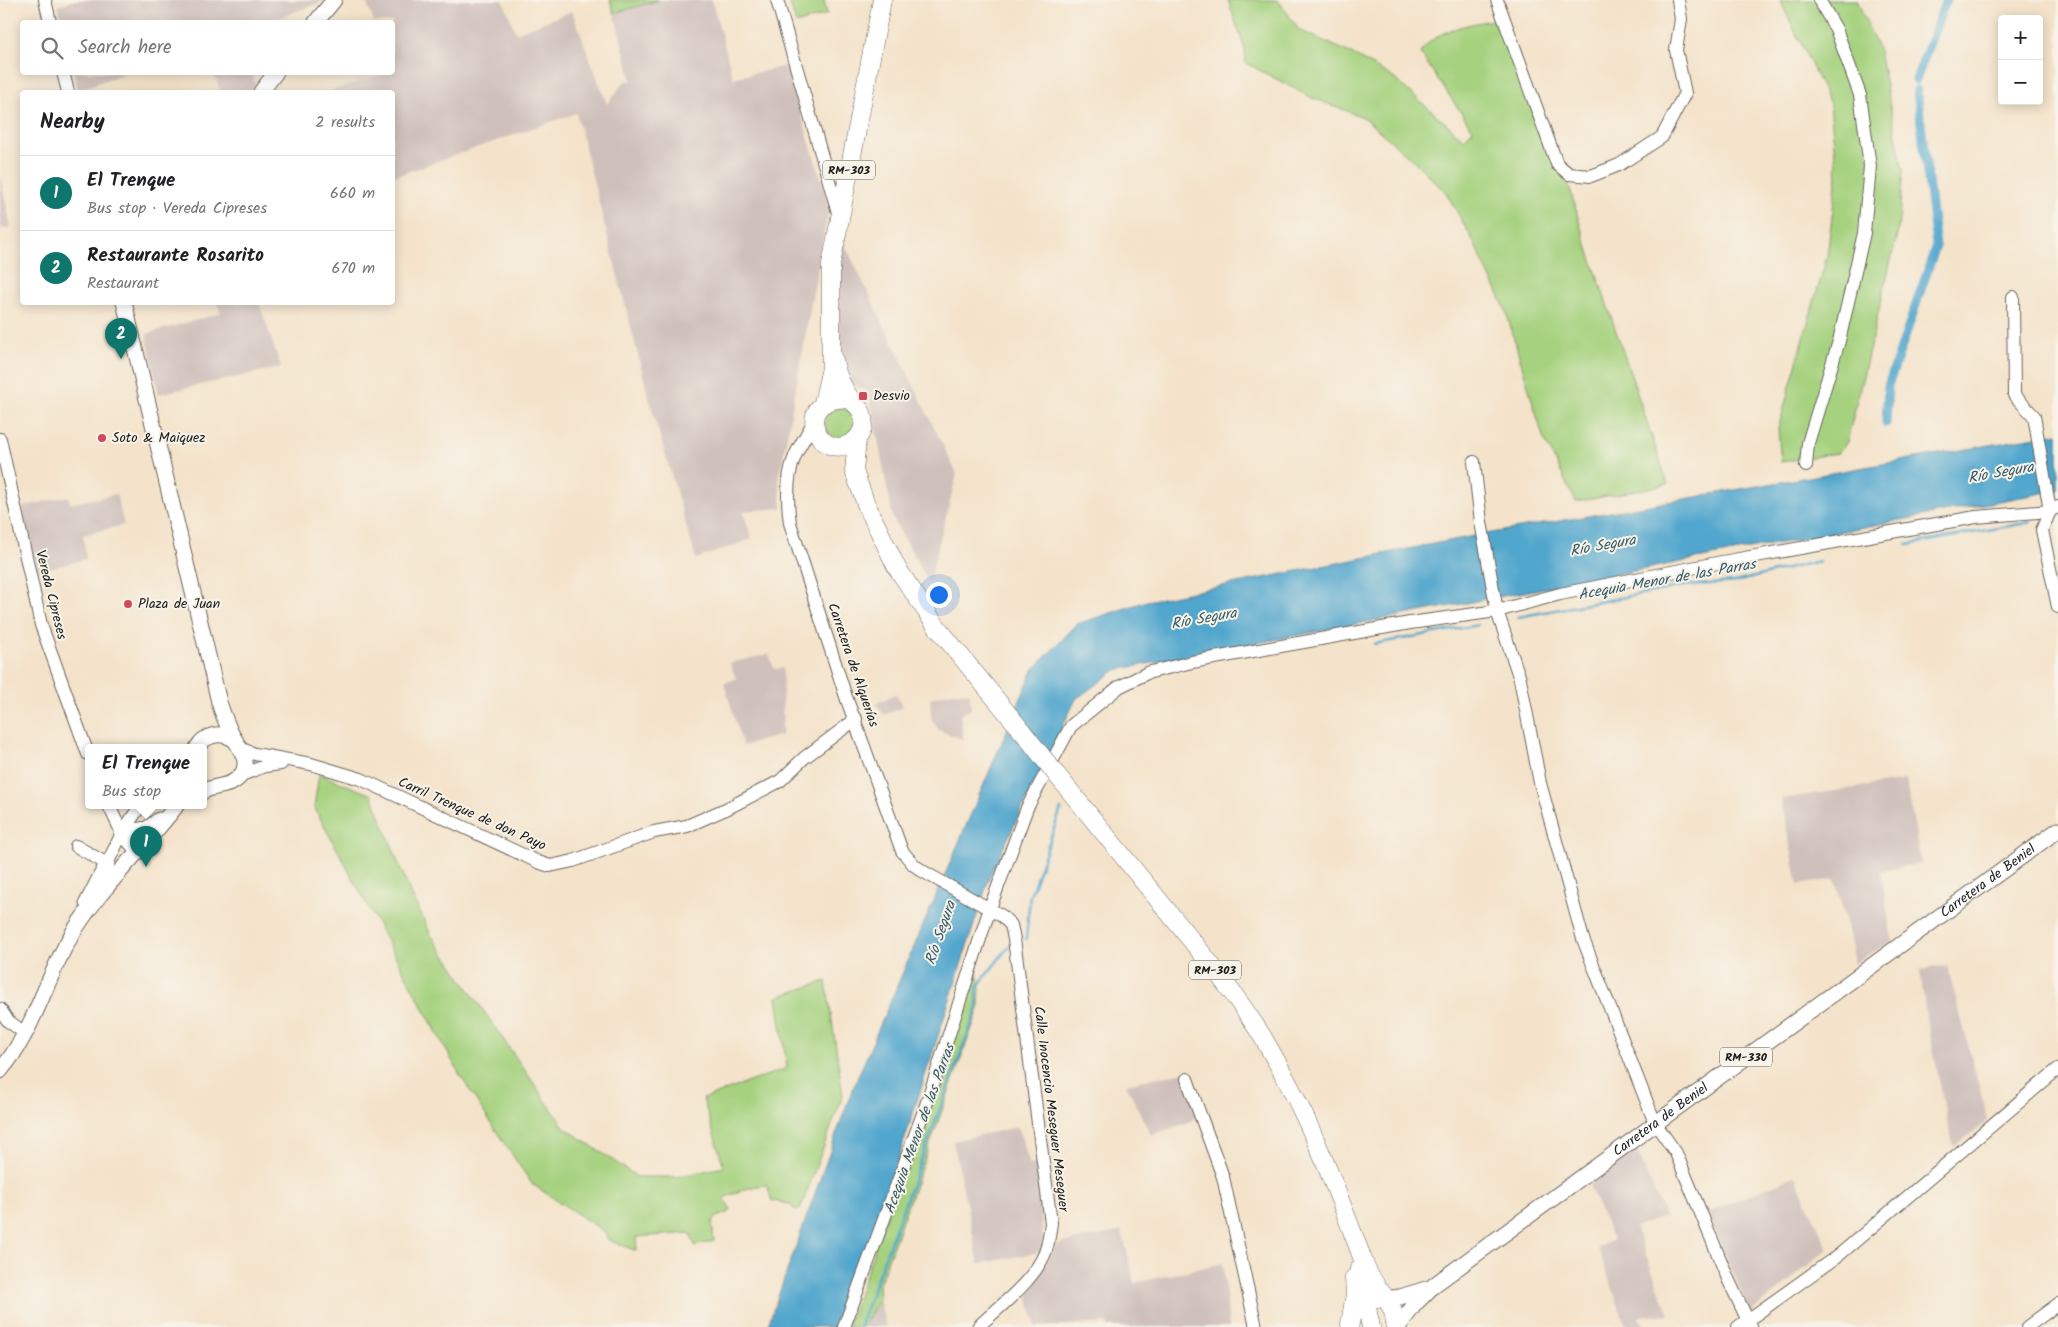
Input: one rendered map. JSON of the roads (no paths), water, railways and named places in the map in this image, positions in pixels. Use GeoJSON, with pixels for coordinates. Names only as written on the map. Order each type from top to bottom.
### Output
{"type":"FeatureCollection","features":[{"type":"Feature","properties":{"kind":"highway","name":"RM-303"},"geometry":{"type":"LineString","coordinates":[[882,0],[831,265],[830,368],[823,403],[814,421],[817,433],[854,470],[880,534],[918,600],[1223,980],[1261,1034],[1302,1108],[1336,1189]]}},
{"type":"Feature","properties":{"kind":"highway","name":"RM-303"},"geometry":{"type":"LineString","coordinates":[[830,342],[835,367],[853,401],[859,407],[864,420],[864,428],[857,440],[854,470]]}},
{"type":"Feature","properties":{"kind":"highway"},"geometry":{"type":"LineString","coordinates":[[823,403],[838,397],[853,401]]}},
{"type":"Feature","properties":{"kind":"highway"},"geometry":{"type":"LineString","coordinates":[[829,444],[846,446],[857,440]]}},
{"type":"Feature","properties":{"kind":"highway"},"geometry":{"type":"LineString","coordinates":[[1336,1189],[1368,1275],[1387,1306]]}},
{"type":"Feature","properties":{"kind":"highway"},"geometry":{"type":"LineString","coordinates":[[1336,1189],[1354,1277],[1355,1294],[1349,1326]]}},
{"type":"Feature","properties":{"kind":"highway"},"geometry":{"type":"LineString","coordinates":[[1349,1326],[1358,1308],[1387,1306]]}},
{"type":"Feature","properties":{"kind":"highway"},"geometry":{"type":"LineString","coordinates":[[1372,1327],[1387,1306]]}},
{"type":"Feature","properties":{"kind":"main road"},"geometry":{"type":"LineString","coordinates":[[318,20],[334,0]]}},
{"type":"Feature","properties":{"kind":"main road"},"geometry":{"type":"LineString","coordinates":[[262,90],[274,75]]}},
{"type":"Feature","properties":{"kind":"main road"},"geometry":{"type":"LineString","coordinates":[[125,305],[219,702],[245,760],[239,776],[228,784],[207,790]]}},
{"type":"Feature","properties":{"kind":"main road"},"geometry":{"type":"LineString","coordinates":[[201,744],[209,737],[216,724],[219,702]]}},
{"type":"Feature","properties":{"kind":"main road"},"geometry":{"type":"LineString","coordinates":[[209,737],[225,735],[238,744]]}},
{"type":"Feature","properties":{"kind":"main road"},"geometry":{"type":"LineString","coordinates":[[207,781],[218,786]]}},
{"type":"Feature","properties":{"kind":"main road"},"geometry":{"type":"LineString","coordinates":[[171,809],[148,829],[122,833],[130,845],[141,849],[148,846],[171,824]]}},
{"type":"Feature","properties":{"kind":"main road"},"geometry":{"type":"LineString","coordinates":[[66,944],[90,909],[173,809]]}},
{"type":"Feature","properties":{"kind":"main road"},"geometry":{"type":"LineString","coordinates":[[49,985],[86,929],[184,809]]}},
{"type":"Feature","properties":{"kind":"main road","name":"Carretera de Beniel"},"geometry":{"type":"LineString","coordinates":[[1434,1285],[2058,830]]}},
{"type":"Feature","properties":{"kind":"main road"},"geometry":{"type":"LineString","coordinates":[[0,1071],[25,1033],[49,985],[66,944],[107,864]]}},
{"type":"Feature","properties":{"kind":"main road"},"geometry":{"type":"LineString","coordinates":[[1387,1306],[1434,1285]]}},
{"type":"Feature","properties":{"kind":"main road"},"geometry":{"type":"LineString","coordinates":[[1387,1306],[1415,1304],[1434,1285]]}},
{"type":"Feature","properties":{"kind":"street"},"geometry":{"type":"LineString","coordinates":[[45,0],[50,20]]}},
{"type":"Feature","properties":{"kind":"street"},"geometry":{"type":"LineString","coordinates":[[777,0],[840,219]]}},
{"type":"Feature","properties":{"kind":"street"},"geometry":{"type":"LineString","coordinates":[[1497,0],[1557,164],[1570,174],[1591,176],[1619,165],[1662,137],[1685,93],[1676,50],[1681,19],[1678,0]]}},
{"type":"Feature","properties":{"kind":"street"},"geometry":{"type":"LineString","coordinates":[[1806,466],[1808,443],[1838,341],[1864,233],[1870,166],[1860,96],[1836,29],[1820,0]]}},
{"type":"Feature","properties":{"kind":"street"},"geometry":{"type":"LineString","coordinates":[[64,75],[68,90]]}},
{"type":"Feature","properties":{"kind":"street"},"geometry":{"type":"LineString","coordinates":[[2013,297],[2014,395],[2034,416],[2054,509],[2042,530],[2058,607]]}},
{"type":"Feature","properties":{"kind":"street","name":"Carretera de Alquerías"},"geometry":{"type":"LineString","coordinates":[[814,421],[794,457],[788,486],[790,523],[846,697],[856,720],[902,851],[914,865],[990,908]]}},
{"type":"Feature","properties":{"kind":"street","name":"Vereda Cipreses"},"geometry":{"type":"LineString","coordinates":[[0,439],[41,625],[85,746]]}},
{"type":"Feature","properties":{"kind":"street"},"geometry":{"type":"LineString","coordinates":[[799,447],[806,444],[829,444]]}},
{"type":"Feature","properties":{"kind":"street"},"geometry":{"type":"LineString","coordinates":[[1474,462],[1481,522],[1497,610],[1520,679],[1540,783],[1583,939],[1656,1123],[1676,1153],[1746,1325],[1838,1255],[2058,1069]]}},
{"type":"Feature","properties":{"kind":"street"},"geometry":{"type":"LineString","coordinates":[[844,1327],[925,1108],[990,908],[1027,808],[1071,726],[1119,687],[1147,673],[1192,662],[1410,623],[1497,610],[1560,594],[1722,562],[1976,517],[2054,509]]}},
{"type":"Feature","properties":{"kind":"street","name":"Carril Trenque de don Payo"},"geometry":{"type":"LineString","coordinates":[[311,764],[360,779],[550,866],[573,861],[654,832],[687,826],[728,808],[780,781],[804,758],[856,720]]}},
{"type":"Feature","properties":{"kind":"street"},"geometry":{"type":"LineString","coordinates":[[238,744],[263,756],[311,764]]}},
{"type":"Feature","properties":{"kind":"street"},"geometry":{"type":"LineString","coordinates":[[239,776],[277,764],[311,764]]}},
{"type":"Feature","properties":{"kind":"street"},"geometry":{"type":"LineString","coordinates":[[110,809],[122,833]]}},
{"type":"Feature","properties":{"kind":"street"},"geometry":{"type":"LineString","coordinates":[[76,846],[107,864],[122,833],[138,809]]}},
{"type":"Feature","properties":{"kind":"street","name":"Calle Inocencio Meseguer Meseguer"},"geometry":{"type":"LineString","coordinates":[[978,1327],[1033,1273],[1041,1262],[1047,1248],[1051,1223],[1014,939],[1011,926],[990,908]]}},
{"type":"Feature","properties":{"kind":"street"},"geometry":{"type":"LineString","coordinates":[[0,1009],[8,1021],[25,1033]]}},
{"type":"Feature","properties":{"kind":"street"},"geometry":{"type":"LineString","coordinates":[[1187,1079],[1223,1177],[1256,1327]]}},
{"type":"Feature","properties":{"kind":"street"},"geometry":{"type":"LineString","coordinates":[[2027,1327],[2058,1304]]}},
{"type":"Feature","properties":{"kind":"water","name":"Río Segura"},"geometry":{"type":"Polygon","coordinates":[[[2058,433],[2058,490],[1116,670],[1076,699],[990,875],[887,1194],[838,1327],[767,1327],[851,1093],[1033,670],[1077,624],[1147,601],[1463,538],[2058,433]]]}},
{"type":"Feature","properties":{"kind":"waterway"},"geometry":{"type":"LineString","coordinates":[[1916,80],[1946,0]]}},
{"type":"Feature","properties":{"kind":"waterway"},"geometry":{"type":"LineString","coordinates":[[1886,423],[1888,386],[1936,246],[1917,90]]}},
{"type":"Feature","properties":{"kind":"waterway","name":"Acequia Menor de las Parras"},"geometry":{"type":"LineString","coordinates":[[1907,545],[2031,522]]}},
{"type":"Feature","properties":{"kind":"waterway","name":"Acequia Menor de las Parras"},"geometry":{"type":"LineString","coordinates":[[1518,617],[1684,586],[1735,582],[1819,561]]}},
{"type":"Feature","properties":{"kind":"waterway","name":"Acequia Menor de las Parras"},"geometry":{"type":"LineString","coordinates":[[1374,644],[1478,625]]}},
{"type":"Feature","properties":{"kind":"waterway","name":"Acequia Menor de las Parras"},"geometry":{"type":"LineString","coordinates":[[1026,939],[1030,896],[1061,809]]}},
{"type":"Feature","properties":{"kind":"waterway","name":"Acequia Menor de las Parras"},"geometry":{"type":"LineString","coordinates":[[859,1327],[977,1009],[977,987],[1009,946]]}},
{"type":"Feature","properties":{"kind":"place","name":"Restaurante Rosarito"},"geometry":{"type":"Point","coordinates":[121,359]}},
{"type":"Feature","properties":{"kind":"place","name":"Desvio"},"geometry":{"type":"Point","coordinates":[863,396]}},
{"type":"Feature","properties":{"kind":"place","name":"Soto & Maiquez"},"geometry":{"type":"Point","coordinates":[102,438]}},
{"type":"Feature","properties":{"kind":"place","name":"Plaza de Juan"},"geometry":{"type":"Point","coordinates":[128,604]}},
{"type":"Feature","properties":{"kind":"place","name":"El Trenque"},"geometry":{"type":"Point","coordinates":[146,867]}}]}
